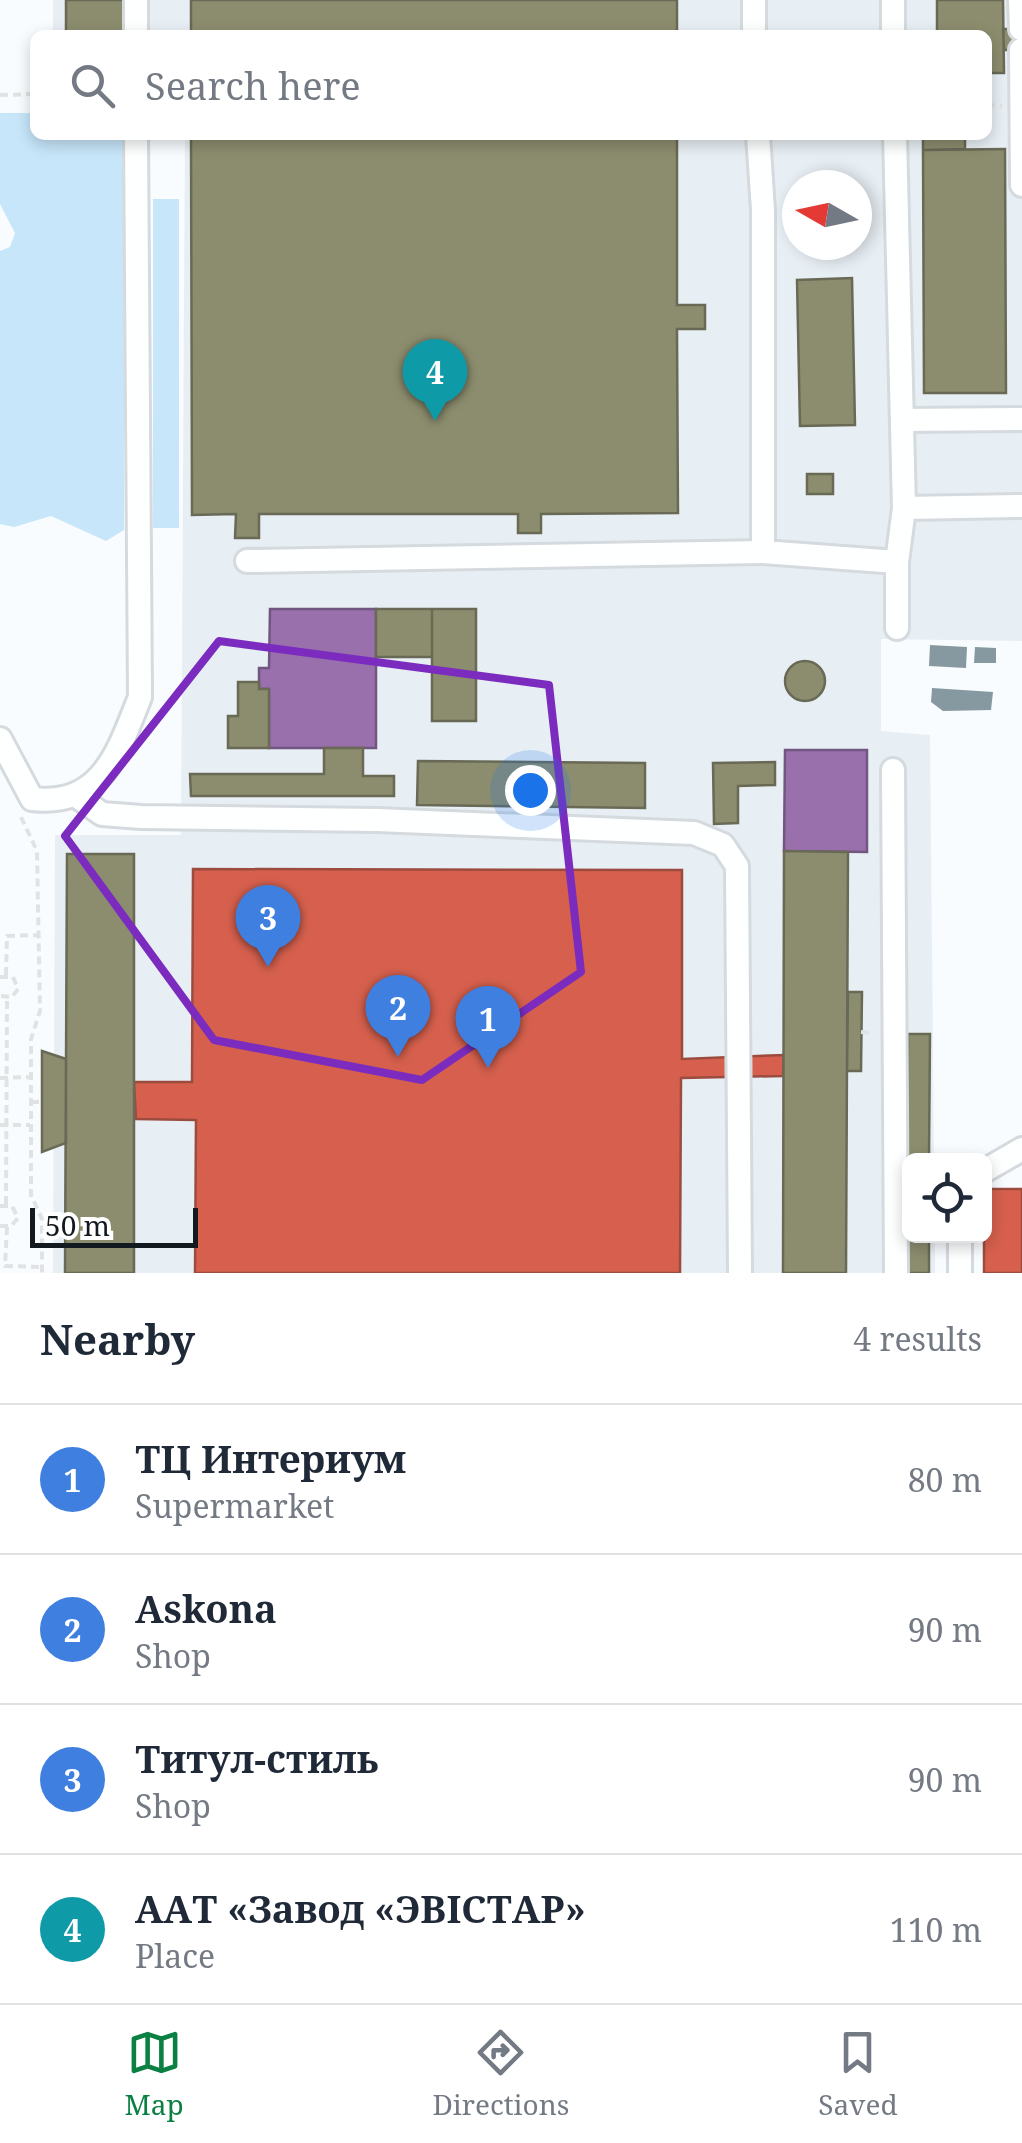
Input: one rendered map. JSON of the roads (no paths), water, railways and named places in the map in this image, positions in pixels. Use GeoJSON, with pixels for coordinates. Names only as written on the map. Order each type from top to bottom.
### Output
{"type":"FeatureCollection","features":[{"type":"Feature","properties":{"kind":"lane"},"geometry":{"type":"LineString","coordinates":[[136,0],[136,30]]}},
{"type":"Feature","properties":{"kind":"lane"},"geometry":{"type":"LineString","coordinates":[[754,0],[754,30]]}},
{"type":"Feature","properties":{"kind":"lane"},"geometry":{"type":"LineString","coordinates":[[893,0],[893,30]]}},
{"type":"Feature","properties":{"kind":"lane"},"geometry":{"type":"LineString","coordinates":[[1020,0],[1021,29]]}},
{"type":"Feature","properties":{"kind":"lane"},"geometry":{"type":"LineString","coordinates":[[1021,50],[1022,185]]}},
{"type":"Feature","properties":{"kind":"lane"},"geometry":{"type":"LineString","coordinates":[[0,739],[32,799],[60,802],[92,786],[116,757],[140,697],[136,140]]}},
{"type":"Feature","properties":{"kind":"lane"},"geometry":{"type":"LineString","coordinates":[[758,140],[763,210],[763,552]]}},
{"type":"Feature","properties":{"kind":"lane"},"geometry":{"type":"LineString","coordinates":[[895,140],[904,508],[897,562],[897,628]]}},
{"type":"Feature","properties":{"kind":"lane"},"geometry":{"type":"LineString","coordinates":[[902,420],[1022,419]]}},
{"type":"Feature","properties":{"kind":"lane"},"geometry":{"type":"LineString","coordinates":[[904,508],[1022,506]]}},
{"type":"Feature","properties":{"kind":"lane"},"geometry":{"type":"LineString","coordinates":[[247,561],[763,552],[897,562]]}},
{"type":"Feature","properties":{"kind":"lane"},"geometry":{"type":"LineString","coordinates":[[893,770],[896,1273]]}},
{"type":"Feature","properties":{"kind":"lane"},"geometry":{"type":"LineString","coordinates":[[75,795],[102,814],[694,833],[723,845],[737,866],[740,1273]]}},
{"type":"Feature","properties":{"kind":"lane"},"geometry":{"type":"LineString","coordinates":[[992,1167],[1022,1149]]}},
{"type":"Feature","properties":{"kind":"lane"},"geometry":{"type":"LineString","coordinates":[[960,1243],[960,1273]]}},
{"type":"Feature","properties":{"kind":"place","name":"ААТ «Завод «ЭВІСТАР»"},"geometry":{"type":"Point","coordinates":[435,421]}},
{"type":"Feature","properties":{"kind":"place","name":"Титул-cтиль"},"geometry":{"type":"Point","coordinates":[268,967]}},
{"type":"Feature","properties":{"kind":"place","name":"Askona"},"geometry":{"type":"Point","coordinates":[398,1057]}},
{"type":"Feature","properties":{"kind":"place","name":"ТЦ Интериум"},"geometry":{"type":"Point","coordinates":[488,1068]}}]}
